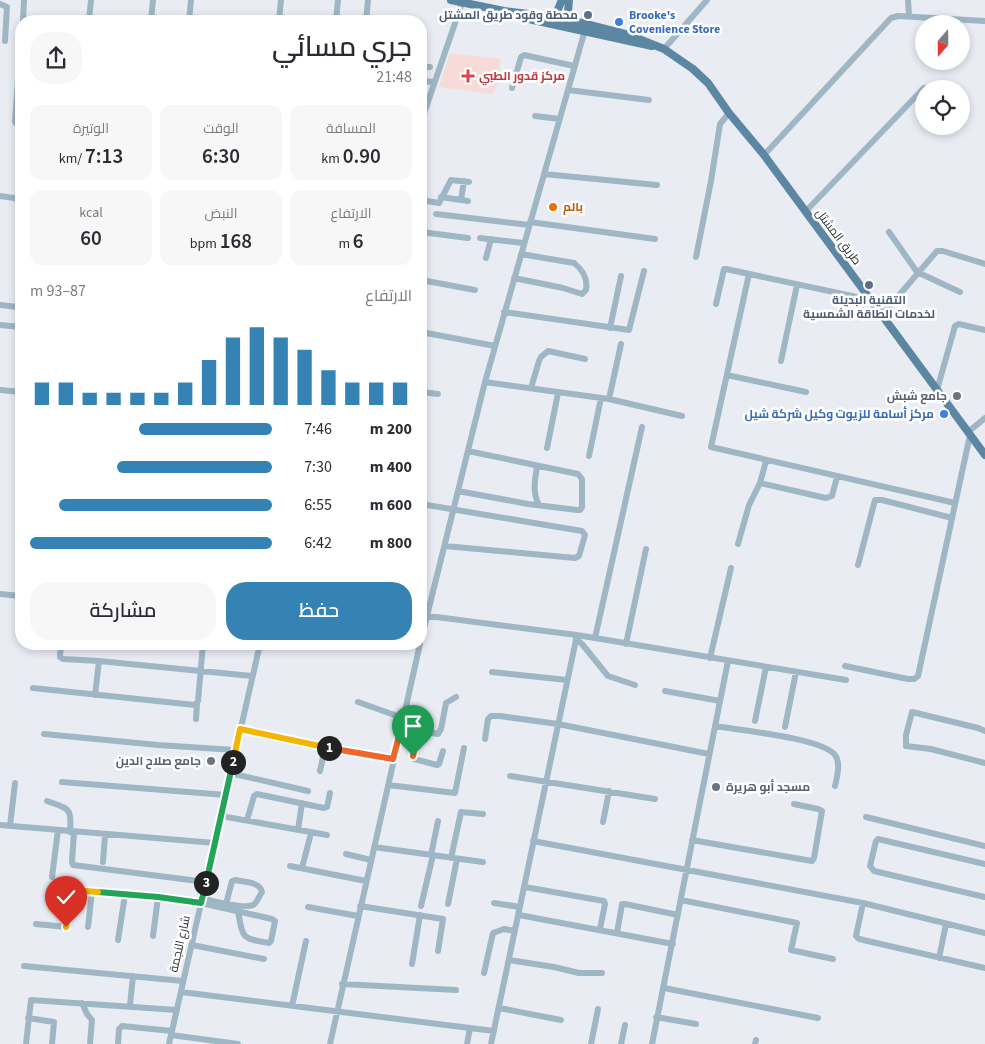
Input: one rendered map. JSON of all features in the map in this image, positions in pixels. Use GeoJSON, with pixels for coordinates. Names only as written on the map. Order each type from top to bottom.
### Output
{"type":"FeatureCollection","features":[{"type":"Feature","properties":{"kind":"main road","name":"طريق المشتل"},"geometry":{"type":"LineString","coordinates":[[451,0],[504,10],[511,15],[629,35],[661,47],[693,69],[708,83],[764,155],[985,455]]}},
{"type":"Feature","properties":{"kind":"main road"},"geometry":{"type":"LineString","coordinates":[[554,21],[562,0]]}},
{"type":"Feature","properties":{"kind":"main road"},"geometry":{"type":"LineString","coordinates":[[567,24],[569,0]]}},
{"type":"Feature","properties":{"kind":"main road","name":"طريق المشتل"},"geometry":{"type":"LineString","coordinates":[[567,24],[645,45],[661,47]]}},
{"type":"Feature","properties":{"kind":"street"},"geometry":{"type":"LineString","coordinates":[[23,15],[24,0]]}},
{"type":"Feature","properties":{"kind":"street"},"geometry":{"type":"LineString","coordinates":[[90,15],[91,0]]}},
{"type":"Feature","properties":{"kind":"street"},"geometry":{"type":"LineString","coordinates":[[152,15],[153,0]]}},
{"type":"Feature","properties":{"kind":"street"},"geometry":{"type":"LineString","coordinates":[[190,15],[191,0]]}},
{"type":"Feature","properties":{"kind":"street"},"geometry":{"type":"LineString","coordinates":[[280,15],[281,0]]}},
{"type":"Feature","properties":{"kind":"street"},"geometry":{"type":"LineString","coordinates":[[337,15],[338,0]]}},
{"type":"Feature","properties":{"kind":"street"},"geometry":{"type":"LineString","coordinates":[[367,15],[368,0]]}},
{"type":"Feature","properties":{"kind":"street"},"geometry":{"type":"LineString","coordinates":[[661,47],[707,0]]}},
{"type":"Feature","properties":{"kind":"street"},"geometry":{"type":"LineString","coordinates":[[908,0],[909,16]]}},
{"type":"Feature","properties":{"kind":"street"},"geometry":{"type":"LineString","coordinates":[[427,104],[462,1]]}},
{"type":"Feature","properties":{"kind":"street"},"geometry":{"type":"LineString","coordinates":[[0,4],[7,7],[4,41]]}},
{"type":"Feature","properties":{"kind":"street"},"geometry":{"type":"LineString","coordinates":[[764,155],[889,19],[894,16],[909,16],[985,21]]}},
{"type":"Feature","properties":{"kind":"street"},"geometry":{"type":"LineString","coordinates":[[427,606],[446,546],[485,382],[504,312],[585,30]]}},
{"type":"Feature","properties":{"kind":"street"},"geometry":{"type":"LineString","coordinates":[[512,88],[524,55],[574,66]]}},
{"type":"Feature","properties":{"kind":"street"},"geometry":{"type":"LineString","coordinates":[[427,82],[434,82]]}},
{"type":"Feature","properties":{"kind":"street"},"geometry":{"type":"LineString","coordinates":[[568,90],[649,100]]}},
{"type":"Feature","properties":{"kind":"street"},"geometry":{"type":"LineString","coordinates":[[805,212],[915,97]]}},
{"type":"Feature","properties":{"kind":"street"},"geometry":{"type":"LineString","coordinates":[[696,257],[720,124],[729,112]]}},
{"type":"Feature","properties":{"kind":"street"},"geometry":{"type":"LineString","coordinates":[[536,116],[560,119]]}},
{"type":"Feature","properties":{"kind":"street"},"geometry":{"type":"LineString","coordinates":[[544,174],[657,186]]}},
{"type":"Feature","properties":{"kind":"street"},"geometry":{"type":"LineString","coordinates":[[427,201],[439,203],[442,197],[451,180],[466,181],[464,201],[442,197]]}},
{"type":"Feature","properties":{"kind":"street"},"geometry":{"type":"LineString","coordinates":[[0,196],[15,198]]}},
{"type":"Feature","properties":{"kind":"street"},"geometry":{"type":"LineString","coordinates":[[436,214],[529,223],[655,239]]}},
{"type":"Feature","properties":{"kind":"street"},"geometry":{"type":"LineString","coordinates":[[889,232],[917,272],[960,292]]}},
{"type":"Feature","properties":{"kind":"street"},"geometry":{"type":"LineString","coordinates":[[427,233],[468,238]]}},
{"type":"Feature","properties":{"kind":"street"},"geometry":{"type":"LineString","coordinates":[[480,238],[524,243]]}},
{"type":"Feature","properties":{"kind":"street"},"geometry":{"type":"LineString","coordinates":[[486,258],[491,240]]}},
{"type":"Feature","properties":{"kind":"street"},"geometry":{"type":"LineString","coordinates":[[882,315],[917,272],[939,250],[985,264]]}},
{"type":"Feature","properties":{"kind":"street"},"geometry":{"type":"LineString","coordinates":[[514,278],[582,294],[586,290],[585,277],[580,267],[574,263],[521,254]]}},
{"type":"Feature","properties":{"kind":"street"},"geometry":{"type":"LineString","coordinates":[[716,304],[724,269],[872,300]]}},
{"type":"Feature","properties":{"kind":"street"},"geometry":{"type":"LineString","coordinates":[[504,312],[626,330],[631,328],[644,271]]}},
{"type":"Feature","properties":{"kind":"street"},"geometry":{"type":"LineString","coordinates":[[749,274],[711,447],[955,503]]}},
{"type":"Feature","properties":{"kind":"street"},"geometry":{"type":"LineString","coordinates":[[610,328],[621,276]]}},
{"type":"Feature","properties":{"kind":"street"},"geometry":{"type":"LineString","coordinates":[[427,281],[475,290]]}},
{"type":"Feature","properties":{"kind":"street"},"geometry":{"type":"LineString","coordinates":[[781,361],[797,284]]}},
{"type":"Feature","properties":{"kind":"street"},"geometry":{"type":"LineString","coordinates":[[0,305],[15,307]]}},
{"type":"Feature","properties":{"kind":"street"},"geometry":{"type":"LineString","coordinates":[[937,390],[955,326],[959,324],[985,330]]}},
{"type":"Feature","properties":{"kind":"street"},"geometry":{"type":"LineString","coordinates":[[0,325],[15,326]]}},
{"type":"Feature","properties":{"kind":"street"},"geometry":{"type":"LineString","coordinates":[[427,333],[495,346]]}},
{"type":"Feature","properties":{"kind":"street"},"geometry":{"type":"LineString","coordinates":[[609,399],[621,344]]}},
{"type":"Feature","properties":{"kind":"street"},"geometry":{"type":"LineString","coordinates":[[532,388],[541,357],[548,351],[585,359]]}},
{"type":"Feature","properties":{"kind":"street"},"geometry":{"type":"LineString","coordinates":[[727,375],[806,392]]}},
{"type":"Feature","properties":{"kind":"street"},"geometry":{"type":"LineString","coordinates":[[485,382],[609,399],[682,416]]}},
{"type":"Feature","properties":{"kind":"street"},"geometry":{"type":"LineString","coordinates":[[0,390],[15,391]]}},
{"type":"Feature","properties":{"kind":"street"},"geometry":{"type":"LineString","coordinates":[[427,393],[438,394]]}},
{"type":"Feature","properties":{"kind":"street"},"geometry":{"type":"LineString","coordinates":[[547,448],[558,393]]}},
{"type":"Feature","properties":{"kind":"street"},"geometry":{"type":"LineString","coordinates":[[589,456],[600,398]]}},
{"type":"Feature","properties":{"kind":"street"},"geometry":{"type":"LineString","coordinates":[[846,666],[911,680],[918,676],[969,434],[985,418]]}},
{"type":"Feature","properties":{"kind":"street"},"geometry":{"type":"LineString","coordinates":[[594,638],[642,427]]}},
{"type":"Feature","properties":{"kind":"street"},"geometry":{"type":"LineString","coordinates":[[458,491],[539,505],[580,510],[582,507],[582,480],[578,474],[468,451]]}},
{"type":"Feature","properties":{"kind":"street"},"geometry":{"type":"LineString","coordinates":[[738,544],[749,505],[760,483],[766,460]]}},
{"type":"Feature","properties":{"kind":"street"},"geometry":{"type":"LineString","coordinates":[[537,466],[534,489],[539,505]]}},
{"type":"Feature","properties":{"kind":"street"},"geometry":{"type":"LineString","coordinates":[[760,483],[826,498],[832,496],[837,477]]}},
{"type":"Feature","properties":{"kind":"street"},"geometry":{"type":"LineString","coordinates":[[858,565],[875,500],[882,500],[952,518]]}},
{"type":"Feature","properties":{"kind":"street"},"geometry":{"type":"LineString","coordinates":[[427,505],[582,531],[585,535],[579,556],[575,558],[446,546]]}},
{"type":"Feature","properties":{"kind":"street"},"geometry":{"type":"LineString","coordinates":[[626,644],[646,548]]}},
{"type":"Feature","properties":{"kind":"street"},"geometry":{"type":"LineString","coordinates":[[710,658],[731,568]]}},
{"type":"Feature","properties":{"kind":"street"},"geometry":{"type":"LineString","coordinates":[[0,594],[15,595]]}},
{"type":"Feature","properties":{"kind":"street"},"geometry":{"type":"LineString","coordinates":[[427,616],[594,638],[846,680]]}},
{"type":"Feature","properties":{"kind":"street"},"geometry":{"type":"LineString","coordinates":[[491,1044],[576,637]]}},
{"type":"Feature","properties":{"kind":"street"},"geometry":{"type":"LineString","coordinates":[[576,637],[608,676],[635,685]]}},
{"type":"Feature","properties":{"kind":"street"},"geometry":{"type":"LineString","coordinates":[[61,650],[60,657],[63,659],[252,676]]}},
{"type":"Feature","properties":{"kind":"street"},"geometry":{"type":"LineString","coordinates":[[196,719],[203,650]]}},
{"type":"Feature","properties":{"kind":"street","name":"شارع النجمة"},"geometry":{"type":"LineString","coordinates":[[169,1044],[258,650]]}},
{"type":"Feature","properties":{"kind":"street"},"geometry":{"type":"LineString","coordinates":[[330,1044],[419,650]]}},
{"type":"Feature","properties":{"kind":"street"},"geometry":{"type":"LineString","coordinates":[[95,695],[99,661]]}},
{"type":"Feature","properties":{"kind":"street"},"geometry":{"type":"LineString","coordinates":[[652,1044],[728,661]]}},
{"type":"Feature","properties":{"kind":"street"},"geometry":{"type":"LineString","coordinates":[[755,721],[766,667]]}},
{"type":"Feature","properties":{"kind":"street"},"geometry":{"type":"LineString","coordinates":[[492,672],[567,680]]}},
{"type":"Feature","properties":{"kind":"street"},"geometry":{"type":"LineString","coordinates":[[785,727],[796,672]]}},
{"type":"Feature","properties":{"kind":"street"},"geometry":{"type":"LineString","coordinates":[[33,688],[197,704]]}},
{"type":"Feature","properties":{"kind":"street"},"geometry":{"type":"LineString","coordinates":[[665,691],[720,701]]}},
{"type":"Feature","properties":{"kind":"street"},"geometry":{"type":"LineString","coordinates":[[400,728],[438,734],[441,729],[446,703],[456,697]]}},
{"type":"Feature","properties":{"kind":"street"},"geometry":{"type":"LineString","coordinates":[[358,702],[403,718]]}},
{"type":"Feature","properties":{"kind":"street"},"geometry":{"type":"LineString","coordinates":[[985,731],[912,712],[906,735],[906,746],[931,749],[985,763]]}},
{"type":"Feature","properties":{"kind":"street"},"geometry":{"type":"LineString","coordinates":[[485,739],[488,719],[491,716],[558,724],[709,754]]}},
{"type":"Feature","properties":{"kind":"street"},"geometry":{"type":"LineString","coordinates":[[715,726],[807,742],[828,749],[836,756],[838,762],[835,786]]}},
{"type":"Feature","properties":{"kind":"street"},"geometry":{"type":"LineString","coordinates":[[240,729],[325,748],[393,759]]}},
{"type":"Feature","properties":{"kind":"street"},"geometry":{"type":"LineString","coordinates":[[44,734],[235,750]]}},
{"type":"Feature","properties":{"kind":"street"},"geometry":{"type":"LineString","coordinates":[[399,736],[416,741],[414,758],[437,765],[443,751]]}},
{"type":"Feature","properties":{"kind":"street"},"geometry":{"type":"LineString","coordinates":[[320,772],[325,748]]}},
{"type":"Feature","properties":{"kind":"street"},"geometry":{"type":"LineString","coordinates":[[388,785],[455,793],[464,748]]}},
{"type":"Feature","properties":{"kind":"street"},"geometry":{"type":"LineString","coordinates":[[230,773],[308,791]]}},
{"type":"Feature","properties":{"kind":"street"},"geometry":{"type":"LineString","coordinates":[[510,776],[655,799]]}},
{"type":"Feature","properties":{"kind":"street"},"geometry":{"type":"LineString","coordinates":[[62,782],[226,795]]}},
{"type":"Feature","properties":{"kind":"street"},"geometry":{"type":"LineString","coordinates":[[10,826],[15,783]]}},
{"type":"Feature","properties":{"kind":"street"},"geometry":{"type":"LineString","coordinates":[[603,822],[609,791]]}},
{"type":"Feature","properties":{"kind":"street"},"geometry":{"type":"LineString","coordinates":[[247,820],[254,796],[257,794],[324,808],[327,806],[330,793]]}},
{"type":"Feature","properties":{"kind":"street"},"geometry":{"type":"LineString","coordinates":[[47,801],[65,808],[71,815],[73,865],[206,882]]}},
{"type":"Feature","properties":{"kind":"street"},"geometry":{"type":"LineString","coordinates":[[298,830],[302,803]]}},
{"type":"Feature","properties":{"kind":"street"},"geometry":{"type":"LineString","coordinates":[[692,840],[812,861],[822,813],[818,809],[794,804]]}},
{"type":"Feature","properties":{"kind":"street"},"geometry":{"type":"LineString","coordinates":[[448,904],[461,812],[483,814]]}},
{"type":"Feature","properties":{"kind":"street"},"geometry":{"type":"LineString","coordinates":[[221,816],[327,835]]}},
{"type":"Feature","properties":{"kind":"street"},"geometry":{"type":"LineString","coordinates":[[866,817],[985,846]]}},
{"type":"Feature","properties":{"kind":"street"},"geometry":{"type":"LineString","coordinates":[[421,906],[438,821]]}},
{"type":"Feature","properties":{"kind":"street"},"geometry":{"type":"LineString","coordinates":[[0,825],[215,843]]}},
{"type":"Feature","properties":{"kind":"street"},"geometry":{"type":"LineString","coordinates":[[52,877],[58,830]]}},
{"type":"Feature","properties":{"kind":"street"},"geometry":{"type":"LineString","coordinates":[[103,862],[105,835]]}},
{"type":"Feature","properties":{"kind":"street"},"geometry":{"type":"LineString","coordinates":[[302,868],[310,837]]}},
{"type":"Feature","properties":{"kind":"street"},"geometry":{"type":"LineString","coordinates":[[985,864],[878,839],[870,866],[874,871],[985,897]]}},
{"type":"Feature","properties":{"kind":"street"},"geometry":{"type":"LineString","coordinates":[[533,841],[863,903],[985,933]]}},
{"type":"Feature","properties":{"kind":"street"},"geometry":{"type":"LineString","coordinates":[[374,847],[483,862]]}},
{"type":"Feature","properties":{"kind":"street"},"geometry":{"type":"LineString","coordinates":[[346,854],[371,860]]}},
{"type":"Feature","properties":{"kind":"street"},"geometry":{"type":"LineString","coordinates":[[290,866],[366,881]]}},
{"type":"Feature","properties":{"kind":"street"},"geometry":{"type":"LineString","coordinates":[[36,924],[66,927],[72,890],[158,897],[226,904],[250,906],[254,904],[262,892],[261,888],[258,885],[232,881],[226,904]]}},
{"type":"Feature","properties":{"kind":"street"},"geometry":{"type":"LineString","coordinates":[[525,887],[604,901],[600,929]]}},
{"type":"Feature","properties":{"kind":"street"},"geometry":{"type":"LineString","coordinates":[[88,927],[92,892]]}},
{"type":"Feature","properties":{"kind":"street"},"geometry":{"type":"LineString","coordinates":[[118,940],[125,895]]}},
{"type":"Feature","properties":{"kind":"street"},"geometry":{"type":"LineString","coordinates":[[153,936],[158,897]]}},
{"type":"Feature","properties":{"kind":"street"},"geometry":{"type":"LineString","coordinates":[[681,900],[797,923],[791,950],[833,960]]}},
{"type":"Feature","properties":{"kind":"street"},"geometry":{"type":"LineString","coordinates":[[202,901],[274,920],[271,941],[269,943],[249,939],[244,936],[238,912]]}},
{"type":"Feature","properties":{"kind":"street"},"geometry":{"type":"LineString","coordinates":[[863,903],[856,936],[859,939],[985,968]]}},
{"type":"Feature","properties":{"kind":"street"},"geometry":{"type":"LineString","coordinates":[[494,904],[520,907]]}},
{"type":"Feature","properties":{"kind":"street"},"geometry":{"type":"LineString","coordinates":[[617,933],[622,904],[678,915]]}},
{"type":"Feature","properties":{"kind":"street"},"geometry":{"type":"LineString","coordinates":[[360,906],[443,919],[438,951]]}},
{"type":"Feature","properties":{"kind":"street"},"geometry":{"type":"LineString","coordinates":[[308,907],[358,916]]}},
{"type":"Feature","properties":{"kind":"street"},"geometry":{"type":"LineString","coordinates":[[412,964],[420,915]]}},
{"type":"Feature","properties":{"kind":"street"},"geometry":{"type":"LineString","coordinates":[[519,915],[673,944]]}},
{"type":"Feature","properties":{"kind":"street"},"geometry":{"type":"LineString","coordinates":[[939,958],[946,924]]}},
{"type":"Feature","properties":{"kind":"street"},"geometry":{"type":"LineString","coordinates":[[484,972],[493,933],[504,929],[515,931]]}},
{"type":"Feature","properties":{"kind":"street"},"geometry":{"type":"LineString","coordinates":[[292,1006],[306,941]]}},
{"type":"Feature","properties":{"kind":"street"},"geometry":{"type":"LineString","coordinates":[[192,945],[264,959]]}},
{"type":"Feature","properties":{"kind":"street"},"geometry":{"type":"LineString","coordinates":[[509,960],[586,974],[602,973]]}},
{"type":"Feature","properties":{"kind":"street"},"geometry":{"type":"LineString","coordinates":[[24,966],[183,980]]}},
{"type":"Feature","properties":{"kind":"street"},"geometry":{"type":"LineString","coordinates":[[130,1005],[133,976]]}},
{"type":"Feature","properties":{"kind":"street"},"geometry":{"type":"LineString","coordinates":[[342,984],[456,990]]}},
{"type":"Feature","properties":{"kind":"street"},"geometry":{"type":"LineString","coordinates":[[664,988],[818,1018]]}},
{"type":"Feature","properties":{"kind":"street"},"geometry":{"type":"LineString","coordinates":[[181,992],[494,1032]]}},
{"type":"Feature","properties":{"kind":"street"},"geometry":{"type":"LineString","coordinates":[[26,1044],[31,1000],[130,1005],[177,1010]]}},
{"type":"Feature","properties":{"kind":"street"},"geometry":{"type":"LineString","coordinates":[[82,1003],[92,1020],[90,1044]]}},
{"type":"Feature","properties":{"kind":"street"},"geometry":{"type":"LineString","coordinates":[[499,1008],[561,1020]]}},
{"type":"Feature","properties":{"kind":"street"},"geometry":{"type":"LineString","coordinates":[[591,1044],[598,1009]]}},
{"type":"Feature","properties":{"kind":"street"},"geometry":{"type":"LineString","coordinates":[[656,1017],[696,1024]]}},
{"type":"Feature","properties":{"kind":"street"},"geometry":{"type":"LineString","coordinates":[[28,1018],[54,1022],[52,1044]]}},
{"type":"Feature","properties":{"kind":"street"},"geometry":{"type":"LineString","coordinates":[[621,1044],[624,1025]]}},
{"type":"Feature","properties":{"kind":"street"},"geometry":{"type":"LineString","coordinates":[[118,1044],[122,1026],[238,1044]]}},
{"type":"Feature","properties":{"kind":"street"},"geometry":{"type":"LineString","coordinates":[[467,1044],[470,1028]]}},
{"type":"Feature","properties":{"kind":"shaded area"},"geometry":{"type":"Polygon","coordinates":[[[450,53],[501,59],[499,71],[501,75],[493,94],[439,87],[450,53]]]}},
{"type":"Feature","properties":{"kind":"place","name":"محطة وقود طريق المشتل"},"geometry":{"type":"Point","coordinates":[588,15]}},
{"type":"Feature","properties":{"kind":"place","name":"Brooke's Covenience Store"},"geometry":{"type":"Point","coordinates":[619,22]}},
{"type":"Feature","properties":{"kind":"place","name":"مركز قدور الطبي"},"geometry":{"type":"Point","coordinates":[468,76]}},
{"type":"Feature","properties":{"kind":"place","name":"بالم"},"geometry":{"type":"Point","coordinates":[553,207]}},
{"type":"Feature","properties":{"kind":"place","name":"التقنية البديلة لخدمات الطاقة الشمسية"},"geometry":{"type":"Point","coordinates":[869,285]}},
{"type":"Feature","properties":{"kind":"place","name":"جامع شبش"},"geometry":{"type":"Point","coordinates":[957,396]}},
{"type":"Feature","properties":{"kind":"place","name":"مركز أسامة للزيوت وكيل شركة شيل"},"geometry":{"type":"Point","coordinates":[944,414]}},
{"type":"Feature","properties":{"kind":"place","name":"جامع صلاح الدين"},"geometry":{"type":"Point","coordinates":[211,761]}},
{"type":"Feature","properties":{"kind":"place","name":"مسجد أبو هريرة"},"geometry":{"type":"Point","coordinates":[716,787]}},
{"type":"Feature","properties":{"kind":"route"},"geometry":{"type":"LineString","coordinates":[[66,927],[72,890],[158,897],[201,903],[240,729],[325,748],[393,759],[399,736],[416,741],[413,756]]}}]}
